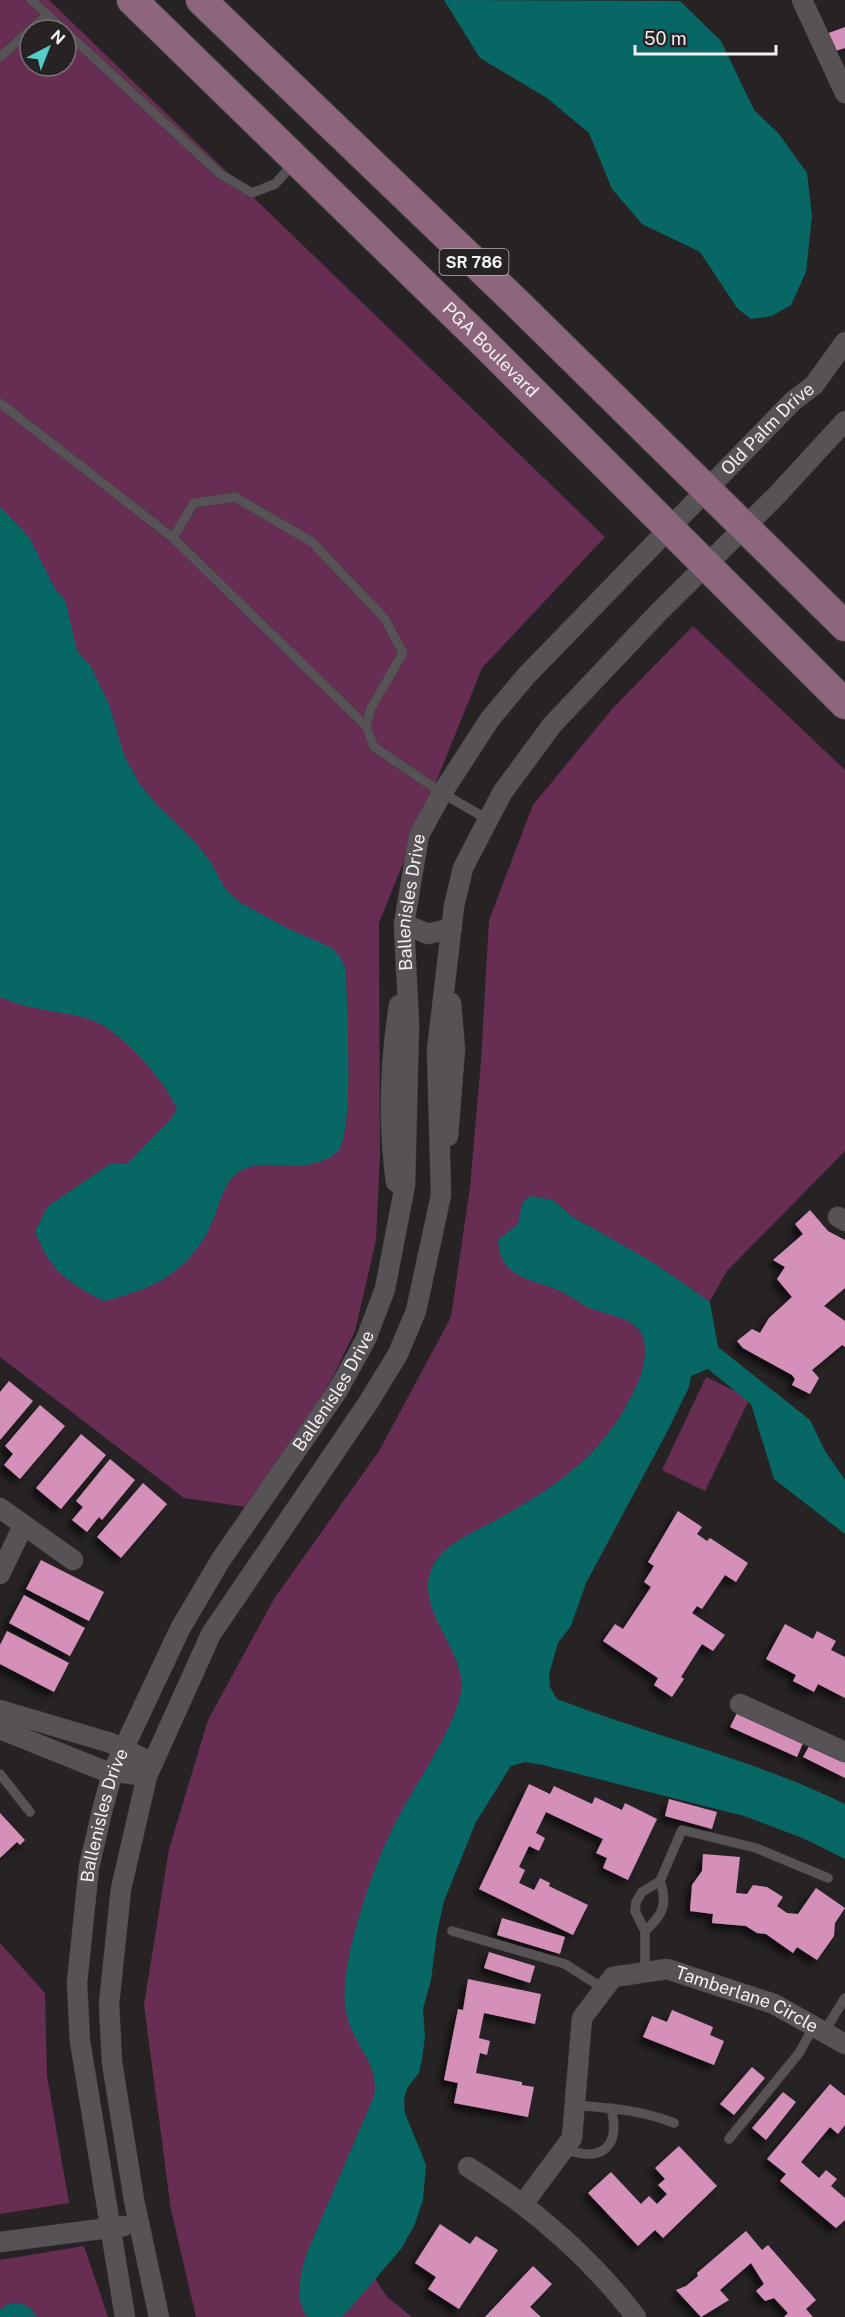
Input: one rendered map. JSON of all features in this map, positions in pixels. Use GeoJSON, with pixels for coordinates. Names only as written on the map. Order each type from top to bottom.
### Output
{"type":"FeatureCollection","features":[{"type":"Feature","properties":{"kind":"main road","name":"PGA Boulevard"},"geometry":{"type":"LineString","coordinates":[[132,0],[485,344],[688,510],[725,547],[845,626]]}},
{"type":"Feature","properties":{"kind":"main road","name":"PGA Boulevard"},"geometry":{"type":"LineString","coordinates":[[201,0],[725,547],[845,705]]}},
{"type":"Feature","properties":{"kind":"street"},"geometry":{"type":"LineString","coordinates":[[802,0],[845,93]]}},
{"type":"Feature","properties":{"kind":"street","name":"Old Palm Drive"},"geometry":{"type":"LineString","coordinates":[[688,510],[793,401],[814,385],[845,342]]}},
{"type":"Feature","properties":{"kind":"street"},"geometry":{"type":"LineString","coordinates":[[725,547],[845,421]]}},
{"type":"Feature","properties":{"kind":"street","name":"Ballenisles Drive"},"geometry":{"type":"LineString","coordinates":[[125,2317],[80,2041],[77,1983],[89,1867],[113,1771],[180,1629],[220,1561],[338,1390],[366,1339],[385,1289],[396,1236],[399,1206],[405,1185],[409,1098],[404,924],[419,835],[442,793],[490,719],[526,676],[688,510]]}},
{"type":"Feature","properties":{"kind":"street","name":"Ballenisles Drive"},"geometry":{"type":"LineString","coordinates":[[159,2317],[139,2226],[112,2062],[109,2004],[121,1889],[150,1770],[211,1634],[368,1403],[398,1354],[417,1311],[441,1195],[437,1050],[452,928],[463,868],[487,819],[525,758],[552,725],[725,547]]}},
{"type":"Feature","properties":{"kind":"street"},"geometry":{"type":"LineString","coordinates":[[404,924],[428,934],[452,928]]}},
{"type":"Feature","properties":{"kind":"street"},"geometry":{"type":"LineString","coordinates":[[399,1206],[391,1144],[392,1047],[406,959]]}},
{"type":"Feature","properties":{"kind":"street"},"geometry":{"type":"LineString","coordinates":[[441,1195],[451,1113],[454,1049],[448,959]]}},
{"type":"Feature","properties":{"kind":"street"},"geometry":{"type":"LineString","coordinates":[[409,1098],[438,1096]]}},
{"type":"Feature","properties":{"kind":"street"},"geometry":{"type":"LineString","coordinates":[[0,1508],[73,1560]]}},
{"type":"Feature","properties":{"kind":"street"},"geometry":{"type":"LineString","coordinates":[[0,1574],[23,1526]]}},
{"type":"Feature","properties":{"kind":"street"},"geometry":{"type":"LineString","coordinates":[[740,1704],[845,1752]]}},
{"type":"Feature","properties":{"kind":"street"},"geometry":{"type":"LineString","coordinates":[[1,1717],[123,1748],[150,1770]]}},
{"type":"Feature","properties":{"kind":"street"},"geometry":{"type":"LineString","coordinates":[[1,1717],[102,1770],[150,1770]]}},
{"type":"Feature","properties":{"kind":"street","name":"Tamberlane Circle"},"geometry":{"type":"LineString","coordinates":[[523,2204],[572,2138],[582,2018],[613,1977],[667,1969],[774,2004],[845,2044]]}},
{"type":"Feature","properties":{"kind":"street"},"geometry":{"type":"LineString","coordinates":[[468,2167],[523,2204],[593,2267],[636,2317]]}},
{"type":"Feature","properties":{"kind":"street"},"geometry":{"type":"LineString","coordinates":[[0,2242],[111,2226],[139,2226]]}},
{"type":"Feature","properties":{"kind":"lane"},"geometry":{"type":"LineString","coordinates":[[31,0],[50,18]]}},
{"type":"Feature","properties":{"kind":"lane"},"geometry":{"type":"LineString","coordinates":[[0,57],[47,15]]}},
{"type":"Feature","properties":{"kind":"lane"},"geometry":{"type":"LineString","coordinates":[[78,43],[220,174],[252,193],[274,184],[297,160]]}},
{"type":"Feature","properties":{"kind":"lane"},"geometry":{"type":"LineString","coordinates":[[0,403],[173,538],[366,726],[374,747],[442,793],[487,819]]}},
{"type":"Feature","properties":{"kind":"lane"},"geometry":{"type":"LineString","coordinates":[[173,538],[194,503],[235,497],[312,542],[385,619],[403,652],[371,708],[366,726]]}},
{"type":"Feature","properties":{"kind":"lane"},"geometry":{"type":"LineString","coordinates":[[0,1774],[30,1812]]}},
{"type":"Feature","properties":{"kind":"lane"},"geometry":{"type":"LineString","coordinates":[[645,1972],[645,1931],[635,1911],[636,1902],[642,1892],[660,1881],[682,1830],[756,1848],[828,1878]]}},
{"type":"Feature","properties":{"kind":"lane"},"geometry":{"type":"LineString","coordinates":[[645,1931],[664,1910],[666,1899],[660,1881]]}},
{"type":"Feature","properties":{"kind":"lane"},"geometry":{"type":"LineString","coordinates":[[452,1931],[565,1964],[604,1989]]}},
{"type":"Feature","properties":{"kind":"lane"},"geometry":{"type":"LineString","coordinates":[[729,2139],[845,1998]]}},
{"type":"Feature","properties":{"kind":"lane"},"geometry":{"type":"LineString","coordinates":[[574,2105],[648,2113],[674,2123]]}},
{"type":"Feature","properties":{"kind":"lane"},"geometry":{"type":"LineString","coordinates":[[564,2148],[595,2156],[603,2151],[612,2138],[615,2125],[610,2108]]}},
{"type":"Feature","properties":{"kind":"shaded area"},"geometry":{"type":"Polygon","coordinates":[[[0,0],[49,0],[68,18],[18,18],[18,78],[78,78],[78,28],[605,537],[482,668],[379,923],[380,1155],[376,1240],[355,1331],[324,1395],[246,1507],[184,1498],[0,1357],[0,0]]]}},
{"type":"Feature","properties":{"kind":"shaded area"},"geometry":{"type":"Polygon","coordinates":[[[693,626],[845,770],[845,1151],[727,1271],[530,1622],[395,2016],[367,2266],[387,2297],[412,2317],[196,2317],[171,2210],[144,2005],[169,1849],[208,1720],[274,1599],[379,1451],[451,1317],[470,1187],[481,1061],[489,920],[533,805],[613,708],[693,626]]]}},
{"type":"Feature","properties":{"kind":"shaded area"},"geometry":{"type":"Polygon","coordinates":[[[706,1377],[750,1398],[705,1491],[662,1470],[706,1377]]]}},
{"type":"Feature","properties":{"kind":"shaded area"},"geometry":{"type":"Polygon","coordinates":[[[0,1943],[45,1993],[47,2076],[69,2203],[0,2214],[0,1943]]]}},
{"type":"Feature","properties":{"kind":"shaded area"},"geometry":{"type":"Polygon","coordinates":[[[84,2246],[108,2317],[0,2317],[0,2260],[84,2246]]]}},
{"type":"Feature","properties":{"kind":"water"},"geometry":{"type":"Polygon","coordinates":[[[444,0],[680,1],[721,41],[754,110],[779,134],[807,173],[812,216],[806,272],[791,305],[772,316],[751,319],[737,308],[700,252],[642,224],[612,189],[589,133],[547,98],[480,58],[444,0]]]}},
{"type":"Feature","properties":{"kind":"water"},"geometry":{"type":"Polygon","coordinates":[[[0,507],[29,537],[55,589],[65,600],[77,651],[90,665],[109,704],[124,755],[139,783],[156,804],[194,841],[210,861],[226,890],[239,902],[285,927],[332,948],[341,958],[346,970],[348,1093],[343,1139],[338,1151],[329,1158],[312,1164],[253,1166],[238,1173],[225,1189],[202,1242],[180,1267],[138,1291],[104,1301],[80,1288],[53,1266],[35,1231],[48,1206],[110,1164],[127,1164],[171,1119],[177,1109],[152,1070],[114,1033],[89,1019],[34,1008],[0,997],[0,507]]]}},
{"type":"Feature","properties":{"kind":"water"},"geometry":{"type":"Polygon","coordinates":[[[531,1196],[553,1200],[573,1217],[654,1263],[710,1302],[718,1347],[810,1420],[825,1451],[845,1480],[845,1534],[774,1479],[751,1404],[708,1369],[691,1376],[689,1387],[667,1432],[586,1583],[571,1626],[558,1643],[549,1674],[550,1687],[557,1699],[775,1774],[845,1804],[845,1859],[805,1839],[744,1816],[543,1765],[525,1762],[511,1766],[476,1822],[444,1901],[437,1933],[431,1980],[423,2009],[425,2037],[422,2059],[419,2073],[407,2088],[404,2100],[405,2113],[426,2165],[423,2200],[414,2226],[401,2249],[346,2313],[341,2317],[308,2317],[303,2310],[299,2295],[300,2278],[306,2255],[374,2096],[375,2085],[370,2065],[350,2027],[347,2016],[345,1984],[350,1951],[376,1866],[398,1818],[451,1723],[461,1692],[461,1677],[457,1661],[435,1615],[430,1599],[428,1584],[432,1568],[451,1545],[554,1485],[588,1456],[616,1422],[640,1378],[644,1365],[644,1340],[641,1332],[635,1326],[628,1321],[592,1309],[558,1290],[518,1275],[504,1262],[498,1240],[518,1224],[523,1202],[531,1196]]]}},
{"type":"Feature","properties":{"kind":"water"},"geometry":{"type":"Polygon","coordinates":[[[20,2303],[30,2308],[37,2317],[0,2317],[0,2310],[8,2304],[20,2303]]]}},
{"type":"Feature","properties":{"kind":"building"},"geometry":{"type":"Polygon","coordinates":[[[845,27],[845,48],[832,52],[826,34],[845,27]]]}},
{"type":"Feature","properties":{"kind":"building"},"geometry":{"type":"Polygon","coordinates":[[[810,1210],[828,1231],[845,1240],[845,1288],[824,1306],[845,1321],[845,1347],[842,1345],[812,1370],[819,1378],[810,1394],[792,1385],[795,1379],[792,1375],[743,1348],[737,1341],[752,1329],[760,1333],[769,1318],[792,1297],[777,1279],[785,1267],[773,1260],[803,1234],[795,1224],[810,1210]]]}},
{"type":"Feature","properties":{"kind":"building"},"geometry":{"type":"Polygon","coordinates":[[[9,1381],[33,1401],[0,1440],[0,1392],[9,1381]]]}},
{"type":"Feature","properties":{"kind":"building"},"geometry":{"type":"Polygon","coordinates":[[[40,1405],[65,1426],[20,1479],[4,1465],[13,1454],[5,1446],[40,1405]]]}},
{"type":"Feature","properties":{"kind":"building"},"geometry":{"type":"Polygon","coordinates":[[[81,1434],[106,1455],[61,1509],[36,1488],[81,1434]]]}},
{"type":"Feature","properties":{"kind":"building"},"geometry":{"type":"Polygon","coordinates":[[[110,1459],[135,1480],[102,1520],[99,1517],[87,1532],[72,1520],[83,1507],[76,1501],[110,1459]]]}},
{"type":"Feature","properties":{"kind":"building"},"geometry":{"type":"Polygon","coordinates":[[[143,1483],[167,1504],[121,1558],[97,1537],[143,1483]]]}},
{"type":"Feature","properties":{"kind":"building"},"geometry":{"type":"Polygon","coordinates":[[[678,1511],[702,1527],[697,1534],[707,1541],[710,1538],[748,1563],[736,1582],[725,1575],[702,1609],[697,1606],[692,1613],[725,1635],[713,1651],[702,1644],[681,1677],[684,1679],[672,1697],[654,1685],[658,1678],[603,1641],[615,1624],[623,1629],[651,1587],[644,1582],[654,1566],[648,1562],[678,1511]]]}},
{"type":"Feature","properties":{"kind":"building"},"geometry":{"type":"Polygon","coordinates":[[[41,1560],[104,1592],[89,1621],[26,1589],[41,1560]]]}},
{"type":"Feature","properties":{"kind":"building"},"geometry":{"type":"Polygon","coordinates":[[[24,1595],[85,1628],[70,1656],[9,1623],[24,1595]]]}},
{"type":"Feature","properties":{"kind":"building"},"geometry":{"type":"Polygon","coordinates":[[[785,1624],[813,1639],[817,1631],[836,1641],[831,1650],[845,1657],[845,1698],[818,1684],[814,1692],[793,1681],[796,1675],[766,1659],[785,1624]]]}},
{"type":"Feature","properties":{"kind":"building"},"geometry":{"type":"Polygon","coordinates":[[[7,1631],[69,1663],[54,1692],[0,1664],[0,1645],[7,1631]]]}},
{"type":"Feature","properties":{"kind":"building"},"geometry":{"type":"Polygon","coordinates":[[[737,1713],[803,1743],[797,1757],[730,1727],[737,1713]]]}},
{"type":"Feature","properties":{"kind":"building"},"geometry":{"type":"Polygon","coordinates":[[[812,1741],[845,1757],[845,1778],[803,1757],[812,1741]]]}},
{"type":"Feature","properties":{"kind":"building"},"geometry":{"type":"Polygon","coordinates":[[[529,1784],[550,1794],[554,1786],[592,1804],[595,1797],[622,1810],[625,1803],[657,1819],[628,1880],[603,1868],[607,1858],[596,1853],[603,1839],[546,1812],[536,1833],[545,1838],[539,1851],[529,1846],[519,1867],[525,1870],[519,1883],[534,1890],[540,1878],[550,1883],[549,1886],[588,1905],[573,1935],[479,1889],[529,1784]]]}},
{"type":"Feature","properties":{"kind":"building"},"geometry":{"type":"Polygon","coordinates":[[[669,1799],[717,1812],[712,1829],[665,1816],[669,1799]]]}},
{"type":"Feature","properties":{"kind":"building"},"geometry":{"type":"Polygon","coordinates":[[[0,1813],[25,1840],[20,1845],[17,1842],[0,1858],[0,1813]]]}},
{"type":"Feature","properties":{"kind":"building"},"geometry":{"type":"Polygon","coordinates":[[[703,1854],[740,1857],[736,1893],[747,1894],[753,1885],[767,1887],[783,1897],[777,1906],[787,1913],[798,1914],[816,1888],[845,1908],[835,1923],[834,1936],[817,1960],[797,1947],[793,1953],[766,1934],[757,1933],[746,1926],[712,1923],[713,1914],[690,1911],[692,1885],[702,1871],[703,1854]]]}},
{"type":"Feature","properties":{"kind":"building"},"geometry":{"type":"Polygon","coordinates":[[[502,1918],[565,1937],[560,1954],[497,1935],[502,1918]]]}},
{"type":"Feature","properties":{"kind":"building"},"geometry":{"type":"Polygon","coordinates":[[[489,1952],[535,1966],[530,1983],[484,1968],[489,1952]]]}},
{"type":"Feature","properties":{"kind":"building"},"geometry":{"type":"Polygon","coordinates":[[[468,1979],[541,1994],[535,2024],[484,2013],[479,2038],[490,2041],[487,2055],[480,2053],[476,2073],[522,2082],[522,2085],[534,2087],[528,2117],[454,2103],[458,2083],[444,2080],[458,2009],[463,2010],[468,1979]]]}},
{"type":"Feature","properties":{"kind":"building"},"geometry":{"type":"Polygon","coordinates":[[[672,2010],[713,2027],[710,2035],[724,2041],[714,2065],[643,2037],[652,2016],[667,2022],[672,2010]]]}},
{"type":"Feature","properties":{"kind":"building"},"geometry":{"type":"Polygon","coordinates":[[[752,2067],[765,2078],[734,2115],[720,2104],[752,2067]]]}},
{"type":"Feature","properties":{"kind":"building"},"geometry":{"type":"Polygon","coordinates":[[[830,2084],[845,2096],[845,2125],[838,2134],[830,2127],[801,2162],[819,2178],[826,2170],[837,2179],[831,2186],[845,2198],[845,2220],[836,2228],[780,2181],[786,2174],[767,2159],[830,2084]]]}},
{"type":"Feature","properties":{"kind":"building"},"geometry":{"type":"Polygon","coordinates":[[[783,2092],[796,2102],[766,2140],[752,2128],[783,2092]]]}},
{"type":"Feature","properties":{"kind":"building"},"geometry":{"type":"Polygon","coordinates":[[[679,2146],[717,2186],[663,2238],[655,2230],[638,2246],[588,2193],[611,2172],[641,2204],[649,2196],[657,2204],[667,2194],[658,2185],[665,2179],[655,2168],[679,2146]]]}},
{"type":"Feature","properties":{"kind":"building"},"geometry":{"type":"Polygon","coordinates":[[[440,2224],[470,2244],[476,2236],[498,2250],[459,2309],[428,2289],[436,2277],[415,2263],[440,2224]]]}},
{"type":"Feature","properties":{"kind":"building"},"geometry":{"type":"Polygon","coordinates":[[[746,2231],[762,2250],[768,2245],[816,2300],[806,2309],[813,2317],[784,2317],[788,2313],[774,2298],[765,2301],[756,2291],[764,2284],[751,2263],[720,2290],[729,2300],[701,2317],[676,2290],[686,2286],[698,2276],[697,2273],[746,2231]]]}},
{"type":"Feature","properties":{"kind":"building"},"geometry":{"type":"Polygon","coordinates":[[[533,2266],[552,2284],[530,2307],[541,2317],[485,2317],[533,2266]]]}}]}
